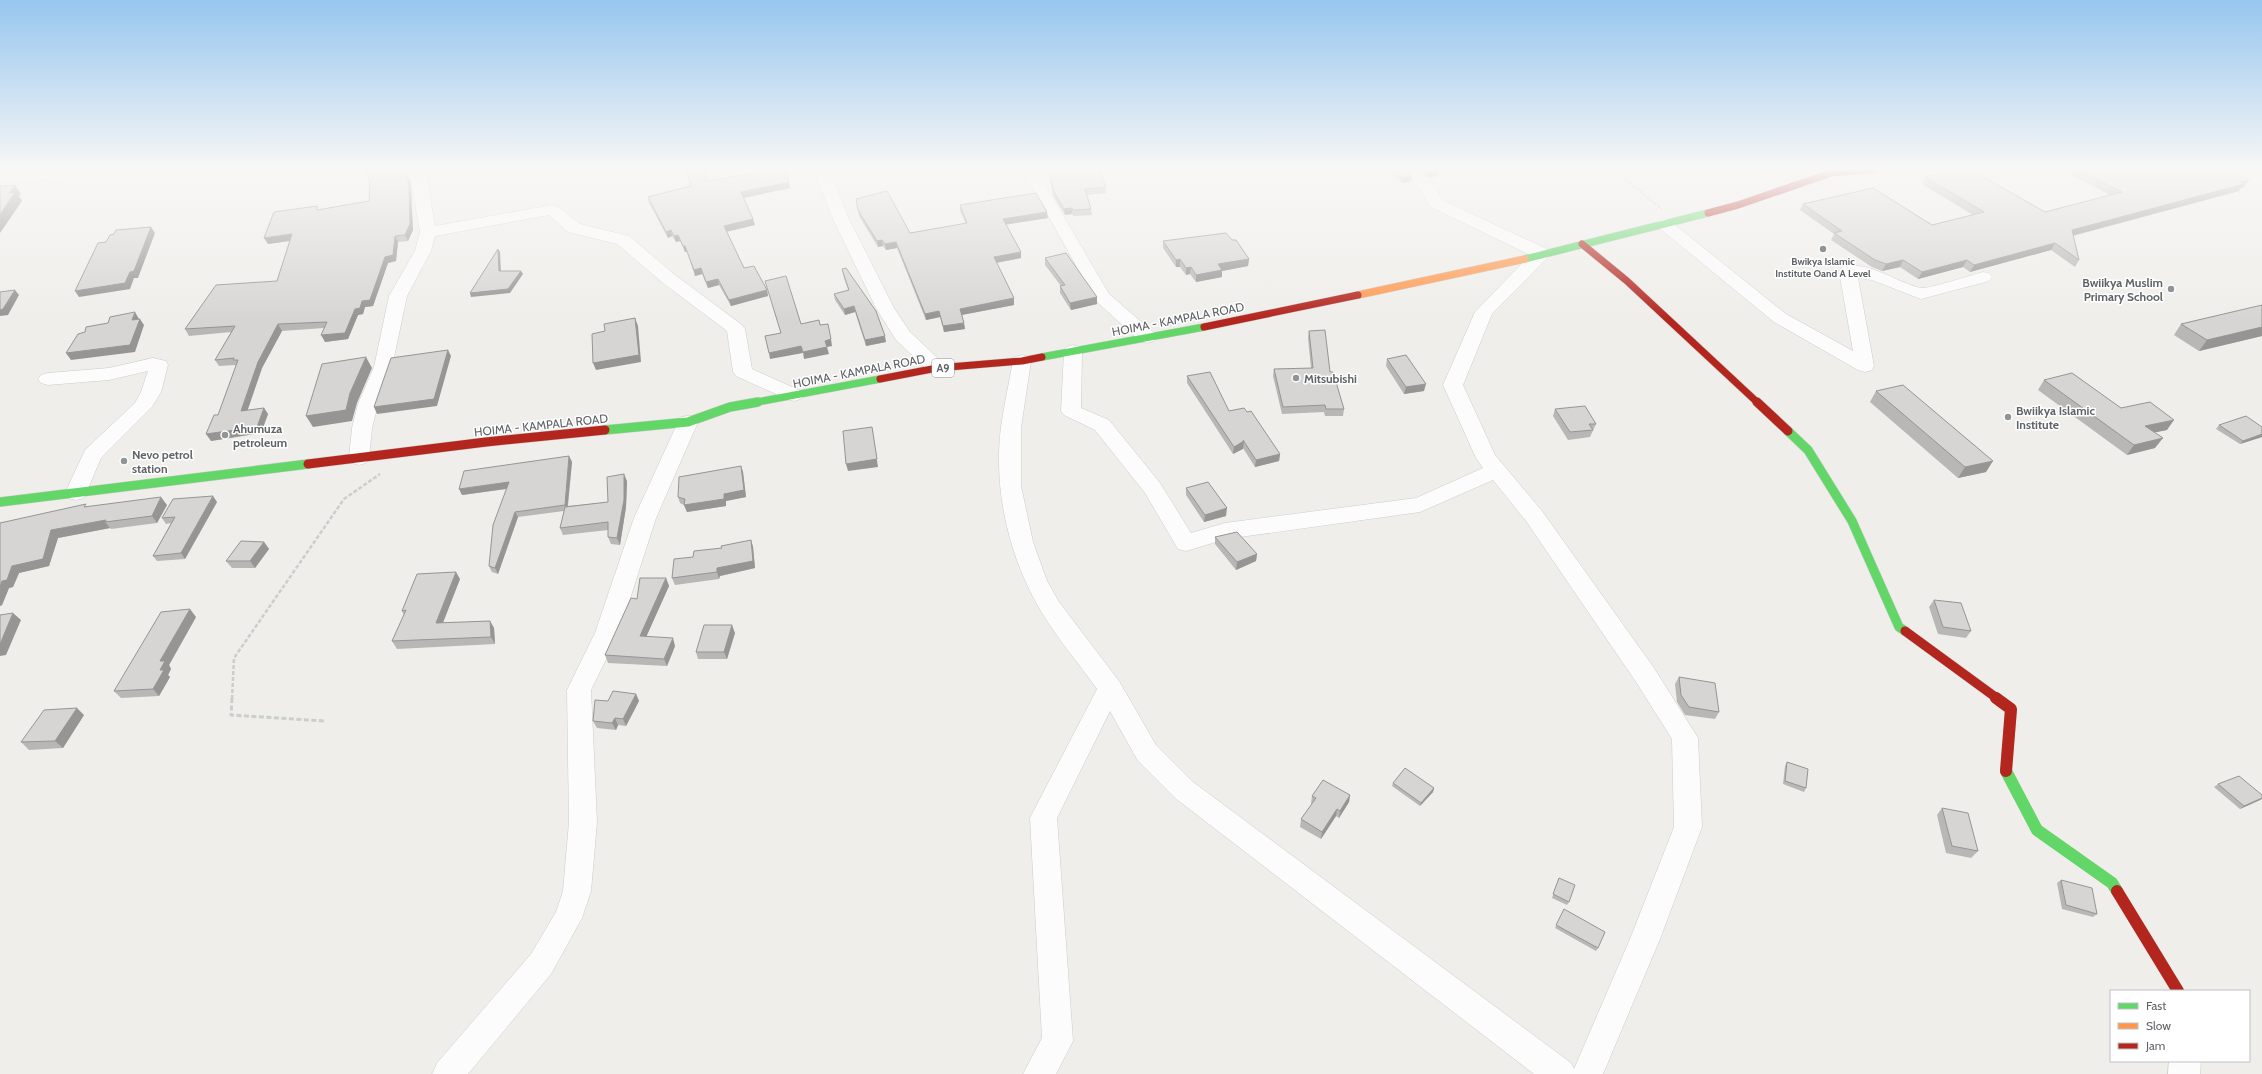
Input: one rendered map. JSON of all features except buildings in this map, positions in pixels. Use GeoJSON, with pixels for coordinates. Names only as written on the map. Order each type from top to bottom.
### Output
{"type":"FeatureCollection","features":[{"type":"Feature","properties":{"kind":"main road","name":"HOIMA - KAMPALA ROAD"},"geometry":{"type":"LineString","coordinates":[[0,502],[486,442],[688,422],[730,407],[937,368],[1022,361],[1147,338],[1380,291],[1541,255],[1582,244],[1654,219]]}},
{"type":"Feature","properties":{"kind":"main road"},"geometry":{"type":"LineString","coordinates":[[1582,244],[1627,282],[1808,450],[1852,521],[1898,627],[2011,709],[2006,773],[2037,830],[2112,883],[2177,990]]}},
{"type":"Feature","properties":{"kind":"street"},"geometry":{"type":"LineString","coordinates":[[359,458],[362,428],[368,404],[383,367],[398,296],[423,251],[428,232],[426,219]]}},
{"type":"Feature","properties":{"kind":"street"},"geometry":{"type":"LineString","coordinates":[[428,232],[501,219]]}},
{"type":"Feature","properties":{"kind":"street"},"geometry":{"type":"LineString","coordinates":[[563,219],[574,228],[623,240],[669,279],[736,329],[743,372],[794,395]]}},
{"type":"Feature","properties":{"kind":"street"},"geometry":{"type":"LineString","coordinates":[[841,219],[885,308],[903,336],[937,368]]}},
{"type":"Feature","properties":{"kind":"street"},"geometry":{"type":"LineString","coordinates":[[1058,219],[1102,297],[1147,338]]}},
{"type":"Feature","properties":{"kind":"street"},"geometry":{"type":"LineString","coordinates":[[1473,219],[1541,255],[1484,312],[1453,385],[1486,458],[1534,516],[1645,675],[1685,738],[1688,827],[1645,939],[1587,1074]]}},
{"type":"Feature","properties":{"kind":"street"},"geometry":{"type":"LineString","coordinates":[[1667,219],[1780,318],[1865,366],[1848,271],[1876,276],[1921,294],[1983,277]]}},
{"type":"Feature","properties":{"kind":"street"},"geometry":{"type":"LineString","coordinates":[[1073,351],[1071,411],[1102,425],[1152,488],[1186,543],[1225,531],[1420,505],[1496,470]]}},
{"type":"Feature","properties":{"kind":"street"},"geometry":{"type":"LineString","coordinates":[[1022,361],[1011,428],[1010,486],[1022,542],[1036,581],[1051,608],[1110,688],[1147,753],[1184,790],[1560,1074]]}},
{"type":"Feature","properties":{"kind":"street"},"geometry":{"type":"LineString","coordinates":[[48,379],[109,374],[153,364],[159,365],[151,392],[142,407],[92,455],[76,493]]}},
{"type":"Feature","properties":{"kind":"street"},"geometry":{"type":"LineString","coordinates":[[448,1074],[498,1017],[541,964],[568,918],[577,891],[583,822],[579,690],[607,633],[645,518],[688,422]]}},
{"type":"Feature","properties":{"kind":"street"},"geometry":{"type":"LineString","coordinates":[[1039,1074],[1058,1041],[1043,818],[1110,688]]}},
{"type":"Feature","properties":{"kind":"street"},"geometry":{"type":"LineString","coordinates":[[2184,1074],[2185,1062]]}},
{"type":"Feature","properties":{"kind":"path"},"geometry":{"type":"LineString","coordinates":[[325,721],[231,715],[234,658],[344,498],[378,475],[385,473]]}},
{"type":"Feature","properties":{"kind":"traffic: fast"},"geometry":{"type":"LineString","coordinates":[[1525,259],[1684,219]]}},
{"type":"Feature","properties":{"kind":"traffic: fast"},"geometry":{"type":"LineString","coordinates":[[1042,357],[1204,327]]}},
{"type":"Feature","properties":{"kind":"traffic: fast"},"geometry":{"type":"LineString","coordinates":[[605,430],[688,422],[730,407],[880,379]]}},
{"type":"Feature","properties":{"kind":"traffic: fast"},"geometry":{"type":"LineString","coordinates":[[1788,431],[1808,450],[1852,521],[1899,627],[1905,631]]}},
{"type":"Feature","properties":{"kind":"traffic: fast"},"geometry":{"type":"LineString","coordinates":[[0,502],[308,464]]}},
{"type":"Feature","properties":{"kind":"traffic: fast"},"geometry":{"type":"LineString","coordinates":[[2006,771],[2037,830],[2112,883],[2117,891]]}},
{"type":"Feature","properties":{"kind":"traffic: slow"},"geometry":{"type":"LineString","coordinates":[[1358,295],[1525,259]]}},
{"type":"Feature","properties":{"kind":"traffic: jam"},"geometry":{"type":"LineString","coordinates":[[1582,244],[1627,281],[1788,431]]}},
{"type":"Feature","properties":{"kind":"traffic: jam"},"geometry":{"type":"LineString","coordinates":[[1204,327],[1358,295]]}},
{"type":"Feature","properties":{"kind":"traffic: jam"},"geometry":{"type":"LineString","coordinates":[[880,379],[937,368],[1022,361],[1042,357]]}},
{"type":"Feature","properties":{"kind":"traffic: jam"},"geometry":{"type":"LineString","coordinates":[[308,464],[486,442],[605,430]]}},
{"type":"Feature","properties":{"kind":"traffic: jam"},"geometry":{"type":"LineString","coordinates":[[1905,631],[2011,709],[2006,771]]}},
{"type":"Feature","properties":{"kind":"traffic: jam"},"geometry":{"type":"LineString","coordinates":[[2117,891],[2177,990]]}},
{"type":"Feature","properties":{"kind":"place","name":"Bwikya Islamic Institute Oand A Level"},"geometry":{"type":"Point","coordinates":[1823,249]}},
{"type":"Feature","properties":{"kind":"place","name":"Bwiikya Muslim Primary School"},"geometry":{"type":"Point","coordinates":[2171,289]}},
{"type":"Feature","properties":{"kind":"place","name":"Mitsubishi"},"geometry":{"type":"Point","coordinates":[1296,378]}},
{"type":"Feature","properties":{"kind":"place","name":"Bwiikya Islamic Institute"},"geometry":{"type":"Point","coordinates":[2008,417]}},
{"type":"Feature","properties":{"kind":"place","name":"Ahumuza petroleum"},"geometry":{"type":"Point","coordinates":[225,435]}},
{"type":"Feature","properties":{"kind":"place","name":"Nevo petrol station"},"geometry":{"type":"Point","coordinates":[124,461]}}]}
